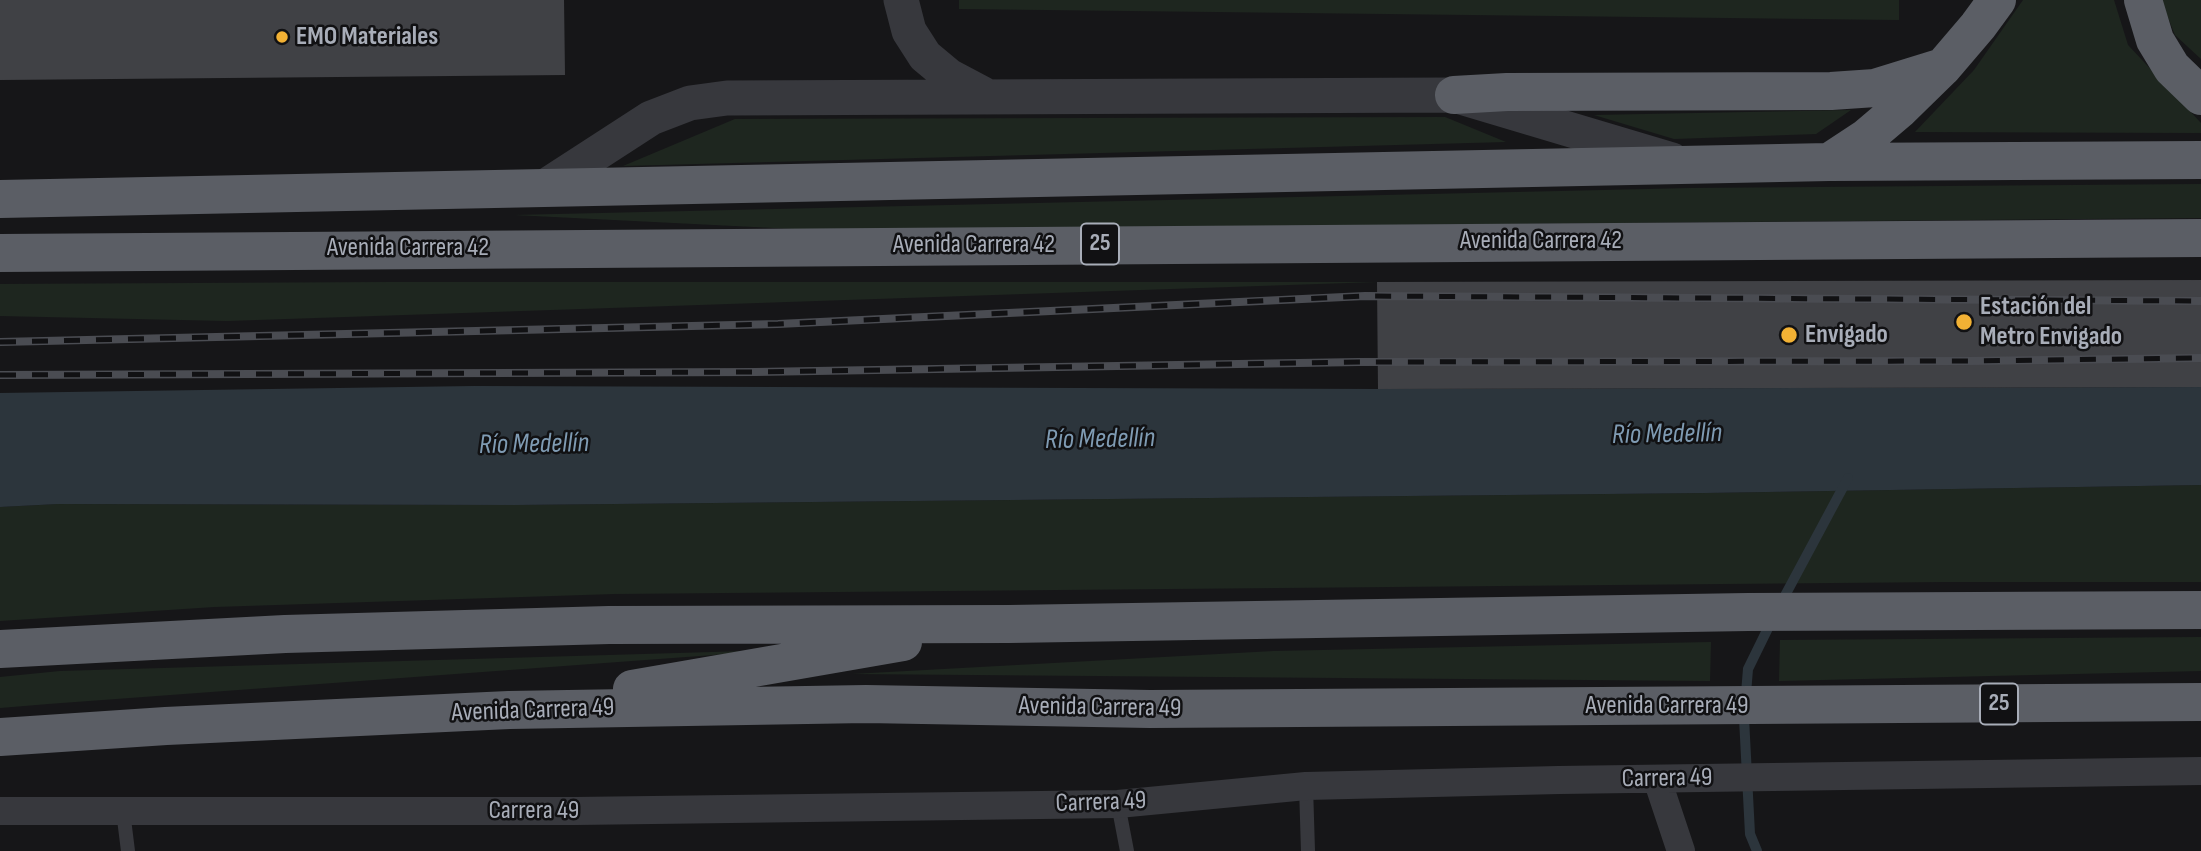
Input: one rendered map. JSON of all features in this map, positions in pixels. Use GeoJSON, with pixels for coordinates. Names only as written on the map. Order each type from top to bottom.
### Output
{"type":"FeatureCollection","features":[{"type":"Feature","properties":{"kind":"highway"},"geometry":{"type":"LineString","coordinates":[[1829,162],[1867,137],[1900,109],[1943,67],[1997,0]]}},
{"type":"Feature","properties":{"kind":"highway"},"geometry":{"type":"LineString","coordinates":[[2143,0],[2155,40],[2172,68],[2201,96]]}},
{"type":"Feature","properties":{"kind":"highway"},"geometry":{"type":"LineString","coordinates":[[1454,95],[1507,92],[1831,92],[1875,88],[1943,67]]}},
{"type":"Feature","properties":{"kind":"highway"},"geometry":{"type":"LineString","coordinates":[[0,199],[1685,164],[2201,160]]}},
{"type":"Feature","properties":{"kind":"highway","name":"Avenida Carrera 42"},"geometry":{"type":"LineString","coordinates":[[0,253],[2201,238]]}},
{"type":"Feature","properties":{"kind":"highway"},"geometry":{"type":"LineString","coordinates":[[0,649],[285,634],[608,625],[1009,624],[1748,612],[2201,610]]}},
{"type":"Feature","properties":{"kind":"highway"},"geometry":{"type":"LineString","coordinates":[[509,710],[1009,624]]}},
{"type":"Feature","properties":{"kind":"highway","name":"Avenida Carrera 49"},"geometry":{"type":"LineString","coordinates":[[0,737],[166,726],[509,710],[866,704],[1150,709],[2201,702]]}},
{"type":"Feature","properties":{"kind":"street"},"geometry":{"type":"LineString","coordinates":[[901,0],[909,30],[925,56],[949,76],[986,95]]}},
{"type":"Feature","properties":{"kind":"street"},"geometry":{"type":"LineString","coordinates":[[543,188],[652,118],[690,103],[727,98],[1454,95],[1685,164]]}},
{"type":"Feature","properties":{"kind":"street","name":"Carrera 49"},"geometry":{"type":"LineString","coordinates":[[0,811],[575,811],[1118,804],[1306,786],[2201,771]]}},
{"type":"Feature","properties":{"kind":"street"},"geometry":{"type":"LineString","coordinates":[[1657,779],[1681,851]]}},
{"type":"Feature","properties":{"kind":"lane"},"geometry":{"type":"LineString","coordinates":[[1306,786],[1307,851]]}},
{"type":"Feature","properties":{"kind":"lane"},"geometry":{"type":"LineString","coordinates":[[1118,804],[1127,851]]}},
{"type":"Feature","properties":{"kind":"lane"},"geometry":{"type":"LineString","coordinates":[[123,811],[128,851]]}},
{"type":"Feature","properties":{"kind":"shaded area"},"geometry":{"type":"Polygon","coordinates":[[[959,0],[1899,0],[1899,20],[959,9],[959,0]]]}},
{"type":"Feature","properties":{"kind":"shaded area"},"geometry":{"type":"Polygon","coordinates":[[[2023,0],[2114,0],[2128,45],[2201,123],[2201,133],[1915,132],[1974,70],[2023,0]]]}},
{"type":"Feature","properties":{"kind":"shaded area"},"geometry":{"type":"Polygon","coordinates":[[[2161,0],[2201,0],[2201,59],[2175,35],[2161,0]]]}},
{"type":"Feature","properties":{"kind":"shaded area"},"geometry":{"type":"Polygon","coordinates":[[[1851,110],[1816,134],[1674,139],[1594,115],[1851,110]]]}},
{"type":"Feature","properties":{"kind":"shaded area"},"geometry":{"type":"Polygon","coordinates":[[[1445,117],[1506,142],[623,166],[735,119],[1445,117]]]}},
{"type":"Feature","properties":{"kind":"shaded area"},"geometry":{"type":"Polygon","coordinates":[[[2201,184],[2201,218],[814,230],[514,215],[1691,188],[2201,184]]]}},
{"type":"Feature","properties":{"kind":"shaded area"},"geometry":{"type":"Polygon","coordinates":[[[1377,282],[227,321],[0,316],[0,284],[1377,282]]]}},
{"type":"Feature","properties":{"kind":"shaded area"},"geometry":{"type":"Polygon","coordinates":[[[2201,485],[2201,582],[614,594],[214,607],[0,621],[0,507],[58,504],[515,505],[1705,493],[2201,485]]]}},
{"type":"Feature","properties":{"kind":"shaded area"},"geometry":{"type":"Polygon","coordinates":[[[2201,637],[2201,671],[1779,681],[1780,640],[2201,637]]]}},
{"type":"Feature","properties":{"kind":"shaded area"},"geometry":{"type":"Polygon","coordinates":[[[1711,642],[1710,681],[852,674],[1274,651],[1711,642]]]}},
{"type":"Feature","properties":{"kind":"shaded area"},"geometry":{"type":"Polygon","coordinates":[[[781,650],[0,708],[0,677],[60,671],[781,650]]]}},
{"type":"Feature","properties":{"kind":"water","name":"Río Medellín"},"geometry":{"type":"Polygon","coordinates":[[[474,386],[1378,389],[2201,387],[2201,485],[1705,493],[515,505],[58,504],[0,507],[0,393],[474,386]]]}},
{"type":"Feature","properties":{"kind":"building","name":"EMO Materiales"},"geometry":{"type":"Polygon","coordinates":[[[0,0],[564,0],[565,75],[0,80],[0,0]]]}},
{"type":"Feature","properties":{"kind":"building","name":"Envigado"},"geometry":{"type":"Polygon","coordinates":[[[2201,280],[2201,387],[1378,389],[1377,282],[2201,280]]]}},
{"type":"Feature","properties":{"kind":"waterway"},"geometry":{"type":"LineString","coordinates":[[1781,603],[1848,478]]}},
{"type":"Feature","properties":{"kind":"waterway"},"geometry":{"type":"LineString","coordinates":[[1757,851],[1750,834],[1744,718],[1748,669],[1772,620]]}},
{"type":"Feature","properties":{"kind":"railway"},"geometry":{"type":"LineString","coordinates":[[0,342],[778,324],[1365,296],[2201,301]]}},
{"type":"Feature","properties":{"kind":"railway"},"geometry":{"type":"LineString","coordinates":[[0,375],[755,372],[1359,362],[2201,358]]}},
{"type":"Feature","properties":{"kind":"place","name":"EMO Materiales"},"geometry":{"type":"Point","coordinates":[282,37]}},
{"type":"Feature","properties":{"kind":"place","name":"Estación del Metro Envigado"},"geometry":{"type":"Point","coordinates":[1964,322]}},
{"type":"Feature","properties":{"kind":"place","name":"Envigado"},"geometry":{"type":"Point","coordinates":[1789,335]}}]}
